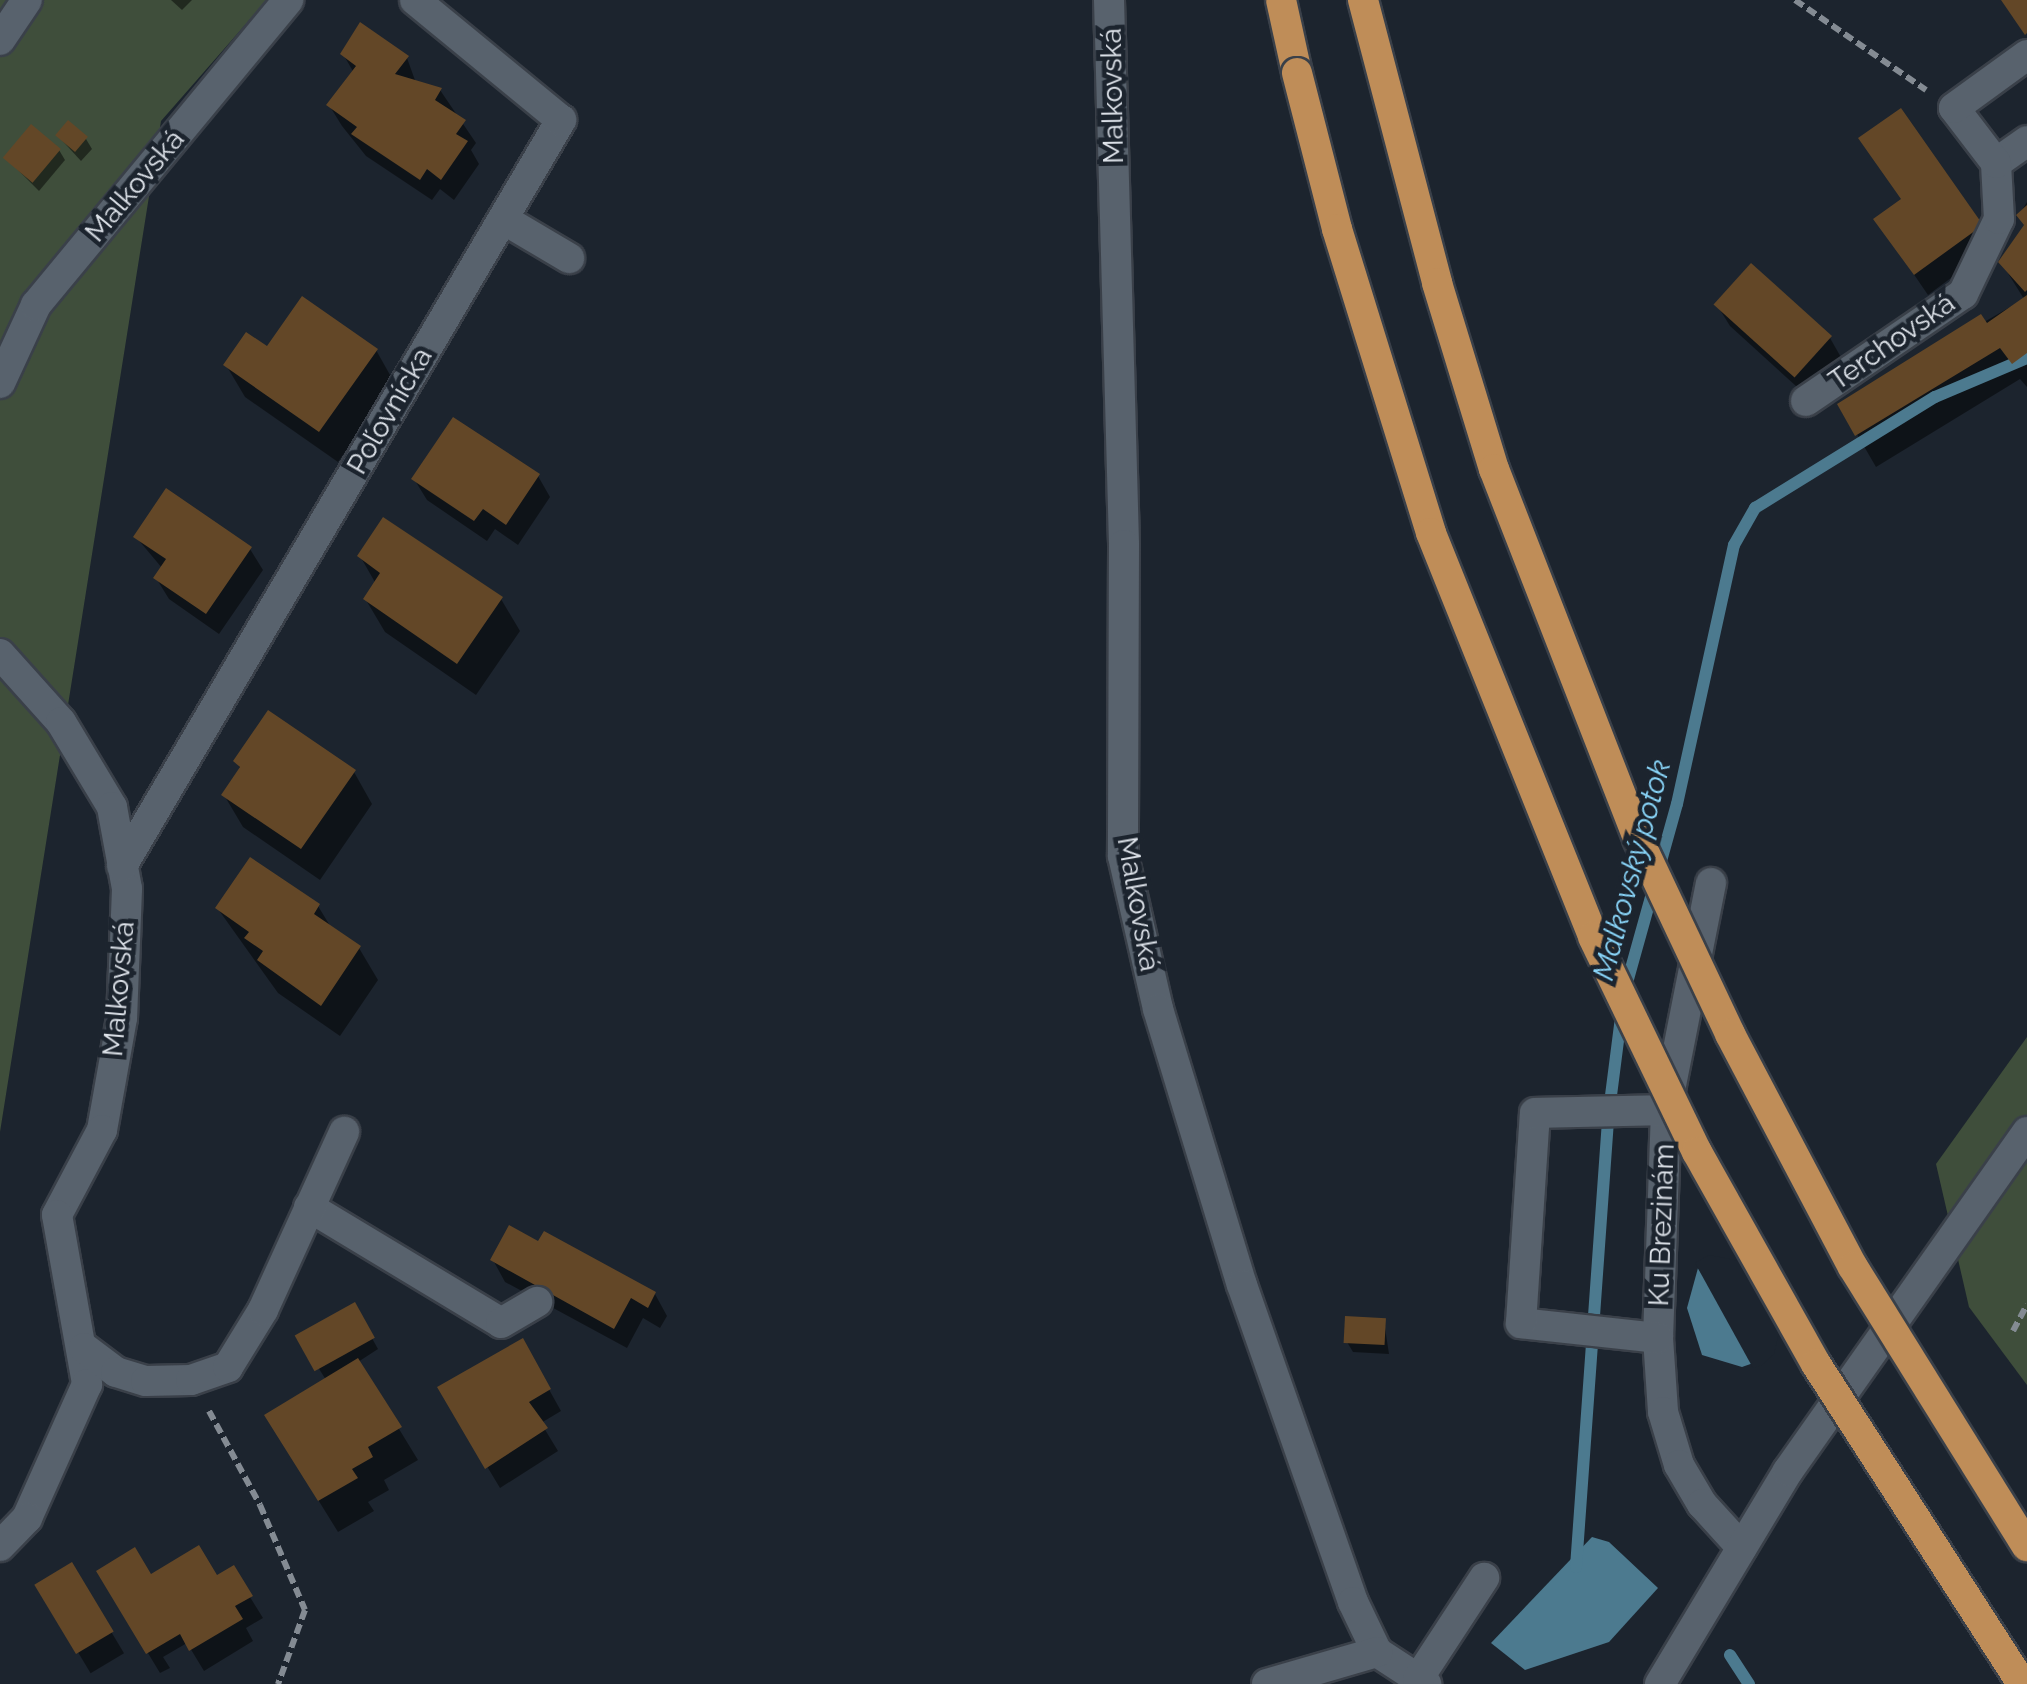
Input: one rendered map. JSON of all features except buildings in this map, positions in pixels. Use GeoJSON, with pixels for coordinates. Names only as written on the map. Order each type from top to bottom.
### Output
{"type":"FeatureCollection","features":[{"type":"Feature","properties":{"kind":"highway"},"geometry":{"type":"LineString","coordinates":[[1280,0],[1342,247],[1431,533],[1594,937],[1698,1152],[1816,1364],[2022,1684]]}},
{"type":"Feature","properties":{"kind":"highway"},"geometry":{"type":"LineString","coordinates":[[1363,0],[1437,283],[1494,469],[1638,839],[1730,1034],[1853,1267],[2027,1546]]}},
{"type":"Feature","properties":{"kind":"street"},"geometry":{"type":"LineString","coordinates":[[0,40],[27,0]]}},
{"type":"Feature","properties":{"kind":"street","name":"Malkovská"},"geometry":{"type":"LineString","coordinates":[[0,383],[36,305],[288,0]]}},
{"type":"Feature","properties":{"kind":"street","name":"Poľovnícka"},"geometry":{"type":"LineString","coordinates":[[122,866],[561,120],[415,0]]}},
{"type":"Feature","properties":{"kind":"street","name":"Malkovská"},"geometry":{"type":"LineString","coordinates":[[1109,0],[1124,544],[1123,856],[1158,1008],[1242,1286],[1377,1652]]}},
{"type":"Feature","properties":{"kind":"street"},"geometry":{"type":"LineString","coordinates":[[2027,55],[1954,108],[1996,163],[2027,141]]}},
{"type":"Feature","properties":{"kind":"street","name":"Terchovská"},"geometry":{"type":"LineString","coordinates":[[1806,402],[1963,294],[2000,219],[1996,163]]}},
{"type":"Feature","properties":{"kind":"street"},"geometry":{"type":"LineString","coordinates":[[503,219],[569,258]]}},
{"type":"Feature","properties":{"kind":"street","name":"Malkovská"},"geometry":{"type":"LineString","coordinates":[[0,654],[61,722],[112,808],[122,866],[122,1018],[102,1130],[57,1215],[84,1348],[87,1384],[72,1427],[27,1518],[0,1546]]}},
{"type":"Feature","properties":{"kind":"street","name":"Ku Brezinám"},"geometry":{"type":"LineString","coordinates":[[1710,883],[1654,1109],[1644,1337],[1679,1465],[1702,1504],[1742,1548]]}},
{"type":"Feature","properties":{"kind":"street","name":"Ku Brezinám"},"geometry":{"type":"LineString","coordinates":[[1644,1337],[1571,1332],[1521,1323],[1536,1112],[1654,1109]]}},
{"type":"Feature","properties":{"kind":"street"},"geometry":{"type":"LineString","coordinates":[[84,1348],[116,1372],[146,1381],[191,1380],[228,1366],[248,1342],[344,1132]]}},
{"type":"Feature","properties":{"kind":"street"},"geometry":{"type":"LineString","coordinates":[[1660,1684],[1788,1471],[2027,1132]]}},
{"type":"Feature","properties":{"kind":"street"},"geometry":{"type":"LineString","coordinates":[[309,1207],[501,1323],[537,1302]]}},
{"type":"Feature","properties":{"kind":"street"},"geometry":{"type":"LineString","coordinates":[[1267,1684],[1377,1652],[1422,1682],[1484,1578]]}},
{"type":"Feature","properties":{"kind":"path"},"geometry":{"type":"LineString","coordinates":[[1795,0],[1954,108]]}},
{"type":"Feature","properties":{"kind":"path"},"geometry":{"type":"LineString","coordinates":[[2013,1331],[2027,1305]]}},
{"type":"Feature","properties":{"kind":"path"},"geometry":{"type":"LineString","coordinates":[[191,1380],[260,1505],[305,1610],[278,1684]]}},
{"type":"Feature","properties":{"kind":"green space"},"geometry":{"type":"Polygon","coordinates":[[[0,0],[267,0],[161,121],[0,1132],[0,0]]]}},
{"type":"Feature","properties":{"kind":"green space"},"geometry":{"type":"Polygon","coordinates":[[[2027,1037],[2027,1385],[1969,1307],[1936,1164],[2027,1037]]]}},
{"type":"Feature","properties":{"kind":"water"},"geometry":{"type":"Polygon","coordinates":[[[1698,1268],[1759,1361],[1742,1367],[1702,1355],[1687,1308],[1698,1268]]]}},
{"type":"Feature","properties":{"kind":"water"},"geometry":{"type":"Polygon","coordinates":[[[1592,1537],[1609,1542],[1658,1588],[1609,1642],[1525,1670],[1491,1643],[1592,1537]]]}},
{"type":"Feature","properties":{"kind":"pier"},"geometry":{"type":"Polygon","coordinates":[[[1709,1255],[1750,1263],[1781,1324],[1774,1354],[1762,1365],[1753,1368],[1695,1263],[1709,1255]]]}},
{"type":"Feature","properties":{"kind":"waterway","name":"Malkovský potok"},"geometry":{"type":"LineString","coordinates":[[1625,990],[1677,804],[1734,545],[1755,508],[1935,397],[2027,358]]}},
{"type":"Feature","properties":{"kind":"waterway","name":"Malkovský potok"},"geometry":{"type":"LineString","coordinates":[[1576,1567],[1609,1111],[1622,1010]]}},
{"type":"Feature","properties":{"kind":"waterway"},"geometry":{"type":"LineString","coordinates":[[1730,1655],[1749,1684]]}}]}
